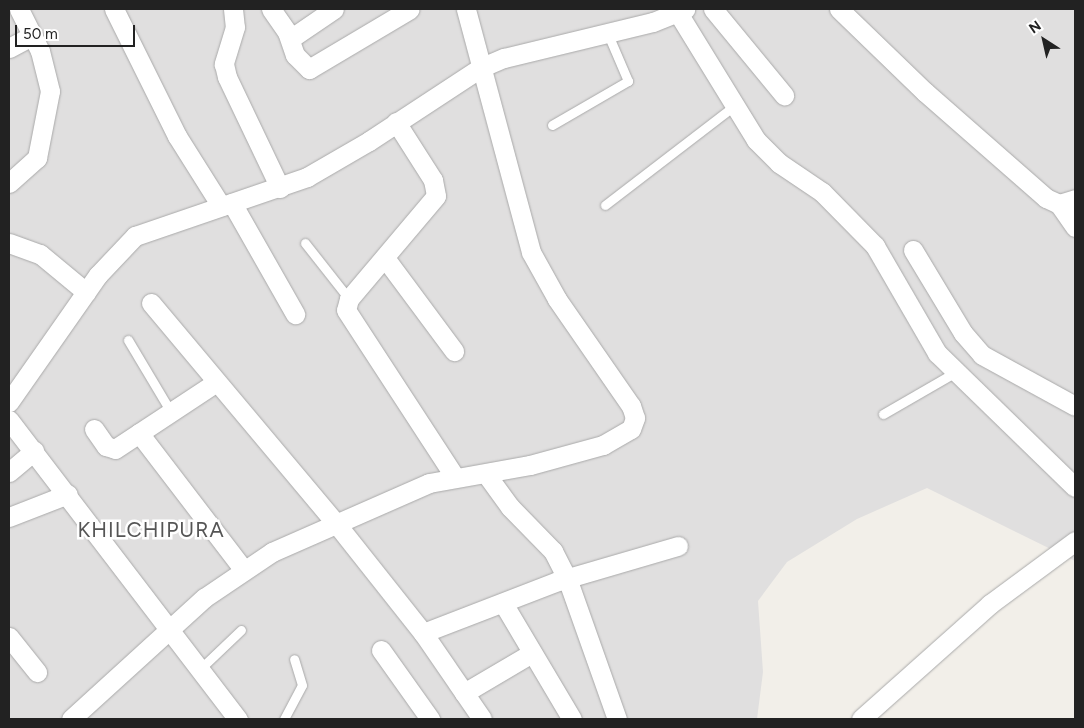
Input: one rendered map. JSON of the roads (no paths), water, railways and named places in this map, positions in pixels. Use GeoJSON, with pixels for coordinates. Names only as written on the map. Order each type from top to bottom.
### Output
{"type":"FeatureCollection","features":[{"type":"Feature","properties":{"kind":"street"},"geometry":{"type":"LineString","coordinates":[[9,183],[37,158],[50,91],[50,80],[32,34],[19,9]]}},
{"type":"Feature","properties":{"kind":"street"},"geometry":{"type":"LineString","coordinates":[[114,9],[176,136],[227,204],[295,314]]}},
{"type":"Feature","properties":{"kind":"street"},"geometry":{"type":"LineString","coordinates":[[233,9],[236,27],[224,64],[227,77],[280,188]]}},
{"type":"Feature","properties":{"kind":"street"},"geometry":{"type":"LineString","coordinates":[[271,9],[290,39],[295,55],[309,69],[410,9]]}},
{"type":"Feature","properties":{"kind":"street"},"geometry":{"type":"LineString","coordinates":[[290,39],[334,9]]}},
{"type":"Feature","properties":{"kind":"street"},"geometry":{"type":"LineString","coordinates":[[71,719],[167,629],[243,569],[335,522],[428,483],[455,477],[486,474],[603,445],[621,437],[631,428],[635,418],[620,387],[558,299],[531,252],[480,68],[466,9]]}},
{"type":"Feature","properties":{"kind":"street"},"geometry":{"type":"LineString","coordinates":[[713,9],[784,95]]}},
{"type":"Feature","properties":{"kind":"street"},"geometry":{"type":"LineString","coordinates":[[839,9],[925,92],[1046,198],[1067,202],[1075,227]]}},
{"type":"Feature","properties":{"kind":"street"},"geometry":{"type":"LineString","coordinates":[[9,402],[109,261],[135,236],[280,188],[341,158],[480,68],[527,50],[607,32],[682,11],[734,106],[770,156],[822,192],[875,246],[895,275],[922,332],[954,372],[1075,487]]}},
{"type":"Feature","properties":{"kind":"street"},"geometry":{"type":"LineString","coordinates":[[9,48],[32,34]]}},
{"type":"Feature","properties":{"kind":"street"},"geometry":{"type":"LineString","coordinates":[[396,122],[437,189],[424,212],[349,299],[348,318],[455,477]]}},
{"type":"Feature","properties":{"kind":"street"},"geometry":{"type":"LineString","coordinates":[[9,243],[40,254],[86,292]]}},
{"type":"Feature","properties":{"kind":"street"},"geometry":{"type":"LineString","coordinates":[[913,250],[963,332],[982,355],[1075,406]]}},
{"type":"Feature","properties":{"kind":"street"},"geometry":{"type":"LineString","coordinates":[[385,258],[454,351]]}},
{"type":"Feature","properties":{"kind":"street"},"geometry":{"type":"LineString","coordinates":[[151,303],[216,383],[335,522],[423,633],[482,719]]}},
{"type":"Feature","properties":{"kind":"street"},"geometry":{"type":"LineString","coordinates":[[94,430],[110,449],[139,433],[216,383]]}},
{"type":"Feature","properties":{"kind":"street"},"geometry":{"type":"LineString","coordinates":[[9,420],[68,494],[167,629],[238,719]]}},
{"type":"Feature","properties":{"kind":"street"},"geometry":{"type":"LineString","coordinates":[[139,433],[243,569]]}},
{"type":"Feature","properties":{"kind":"street"},"geometry":{"type":"LineString","coordinates":[[9,472],[34,451]]}},
{"type":"Feature","properties":{"kind":"street"},"geometry":{"type":"LineString","coordinates":[[486,474],[510,507],[544,538],[567,578],[617,719]]}},
{"type":"Feature","properties":{"kind":"street"},"geometry":{"type":"LineString","coordinates":[[9,517],[68,494]]}},
{"type":"Feature","properties":{"kind":"street"},"geometry":{"type":"LineString","coordinates":[[861,719],[990,604],[1075,541]]}},
{"type":"Feature","properties":{"kind":"street"},"geometry":{"type":"LineString","coordinates":[[423,633],[567,578],[678,546]]}},
{"type":"Feature","properties":{"kind":"street"},"geometry":{"type":"LineString","coordinates":[[503,603],[572,719]]}},
{"type":"Feature","properties":{"kind":"street"},"geometry":{"type":"LineString","coordinates":[[9,637],[37,672]]}},
{"type":"Feature","properties":{"kind":"street"},"geometry":{"type":"LineString","coordinates":[[381,650],[430,719]]}},
{"type":"Feature","properties":{"kind":"street"},"geometry":{"type":"LineString","coordinates":[[464,693],[532,653]]}},
{"type":"Feature","properties":{"kind":"lane"},"geometry":{"type":"LineString","coordinates":[[552,125],[628,80],[607,32]]}},
{"type":"Feature","properties":{"kind":"lane"},"geometry":{"type":"LineString","coordinates":[[605,205],[734,106]]}},
{"type":"Feature","properties":{"kind":"lane"},"geometry":{"type":"LineString","coordinates":[[305,243],[349,299]]}},
{"type":"Feature","properties":{"kind":"lane"},"geometry":{"type":"LineString","coordinates":[[128,340],[171,412]]}},
{"type":"Feature","properties":{"kind":"lane"},"geometry":{"type":"LineString","coordinates":[[883,414],[954,372]]}},
{"type":"Feature","properties":{"kind":"lane"},"geometry":{"type":"LineString","coordinates":[[199,670],[241,630]]}},
{"type":"Feature","properties":{"kind":"lane"},"geometry":{"type":"LineString","coordinates":[[284,719],[302,685],[294,659]]}},
{"type":"Feature","properties":{"kind":"district","name":"KHILCHIPURA"},"geometry":{"type":"Point","coordinates":[151,530]}}]}
